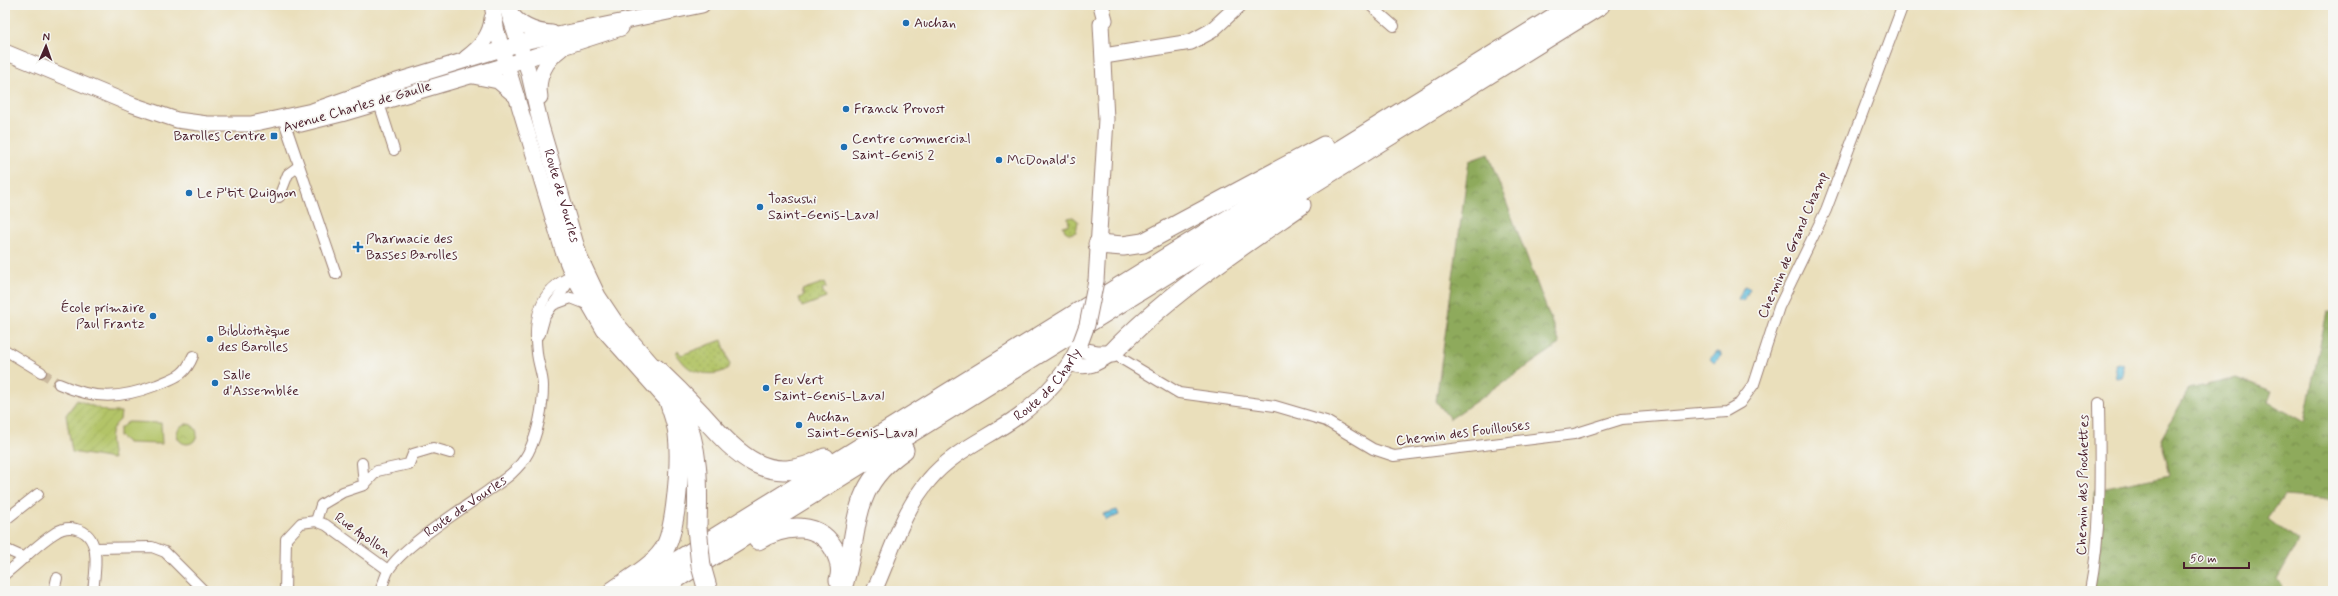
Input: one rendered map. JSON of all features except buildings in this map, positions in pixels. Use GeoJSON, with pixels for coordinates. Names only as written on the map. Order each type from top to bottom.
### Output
{"type":"FeatureCollection","features":[{"type":"Feature","properties":{"kind":"highway"},"geometry":{"type":"LineString","coordinates":[[629,591],[1574,5]]}},
{"type":"Feature","properties":{"kind":"highway"},"geometry":{"type":"LineString","coordinates":[[656,591],[1600,5]]}},
{"type":"Feature","properties":{"kind":"highway"},"geometry":{"type":"LineString","coordinates":[[1098,244],[1123,246],[1143,243],[1373,120],[1388,120]]}},
{"type":"Feature","properties":{"kind":"highway"},"geometry":{"type":"LineString","coordinates":[[1112,353],[1148,317],[1231,254],[1410,133],[1414,120]]}},
{"type":"Feature","properties":{"kind":"highway"},"geometry":{"type":"LineString","coordinates":[[656,368],[736,451],[756,465],[770,469],[799,470],[811,465],[903,412],[919,411]]}},
{"type":"Feature","properties":{"kind":"highway"},"geometry":{"type":"LineString","coordinates":[[656,368],[694,443],[697,463],[697,528],[700,566],[708,591]]}},
{"type":"Feature","properties":{"kind":"highway"},"geometry":{"type":"LineString","coordinates":[[841,591],[848,570],[859,507],[872,479],[894,456],[972,404],[978,391]]}},
{"type":"Feature","properties":{"kind":"highway"},"geometry":{"type":"LineString","coordinates":[[613,591],[649,566],[663,551],[669,540],[674,524],[679,449],[675,407]]}},
{"type":"Feature","properties":{"kind":"highway"},"geometry":{"type":"LineString","coordinates":[[678,578],[688,580],[763,537],[778,531],[803,527],[821,534],[833,546],[840,566],[840,576],[835,591]]}},
{"type":"Feature","properties":{"kind":"street","name":"Avenue Charles de Gaulle"},"geometry":{"type":"LineString","coordinates":[[565,32],[702,5]]}},
{"type":"Feature","properties":{"kind":"street","name":"Route de Charly"},"geometry":{"type":"LineString","coordinates":[[874,591],[905,516],[928,480],[958,453],[1017,417],[1042,397],[1070,363],[1087,325],[1096,281],[1106,119],[1104,56],[1101,24],[1096,20],[1093,5]]}},
{"type":"Feature","properties":{"kind":"street","name":"Route de Charly"},"geometry":{"type":"LineString","coordinates":[[1101,5],[1105,20],[1101,24]]}},
{"type":"Feature","properties":{"kind":"street"},"geometry":{"type":"LineString","coordinates":[[1104,56],[1112,56],[1191,42],[1211,31],[1239,5]]}},
{"type":"Feature","properties":{"kind":"street"},"geometry":{"type":"LineString","coordinates":[[1370,5],[1394,26]]}},
{"type":"Feature","properties":{"kind":"street","name":"Chemin de Grand Champ"},"geometry":{"type":"LineString","coordinates":[[1622,419],[1726,411],[1740,403],[1748,394],[1754,384],[1779,307],[1826,210],[1903,5]]}},
{"type":"Feature","properties":{"kind":"street"},"geometry":{"type":"LineString","coordinates":[[459,62],[474,52],[486,38],[499,7],[532,29],[551,33],[565,32]]}},
{"type":"Feature","properties":{"kind":"street","name":"Route de Vourles"},"geometry":{"type":"LineString","coordinates":[[499,7],[513,54],[518,98],[557,232],[573,276]]}},
{"type":"Feature","properties":{"kind":"street","name":"Avenue Charles de Gaulle"},"geometry":{"type":"LineString","coordinates":[[377,96],[459,62],[564,47],[663,13]]}},
{"type":"Feature","properties":{"kind":"street"},"geometry":{"type":"LineString","coordinates":[[440,83],[463,69],[548,43],[565,32]]}},
{"type":"Feature","properties":{"kind":"street"},"geometry":{"type":"LineString","coordinates":[[541,126],[542,105],[539,82],[548,61],[564,47]]}},
{"type":"Feature","properties":{"kind":"street","name":"Avenue Charles de Gaulle"},"geometry":{"type":"LineString","coordinates":[[5,52],[73,86],[148,119],[195,132],[230,135],[285,123],[377,96],[440,83],[464,76],[513,54]]}},
{"type":"Feature","properties":{"kind":"street","name":"Route de Vourles"},"geometry":{"type":"LineString","coordinates":[[513,54],[534,94],[541,126],[566,211],[593,301],[604,330],[675,407]]}},
{"type":"Feature","properties":{"kind":"street","name":"Avenue Charles de Gaulle"},"geometry":{"type":"LineString","coordinates":[[5,64],[73,86]]}},
{"type":"Feature","properties":{"kind":"street"},"geometry":{"type":"LineString","coordinates":[[464,76],[492,79],[507,87],[518,98]]}},
{"type":"Feature","properties":{"kind":"street"},"geometry":{"type":"LineString","coordinates":[[377,96],[394,150]]}},
{"type":"Feature","properties":{"kind":"street"},"geometry":{"type":"LineString","coordinates":[[285,123],[336,274]]}},
{"type":"Feature","properties":{"kind":"street"},"geometry":{"type":"LineString","coordinates":[[279,197],[288,174],[299,166]]}},
{"type":"Feature","properties":{"kind":"street"},"geometry":{"type":"LineString","coordinates":[[557,232],[560,220],[566,211]]}},
{"type":"Feature","properties":{"kind":"street"},"geometry":{"type":"LineString","coordinates":[[552,305],[571,298],[593,301],[587,283],[573,276],[580,258]]}},
{"type":"Feature","properties":{"kind":"street","name":"Route de Vourles"},"geometry":{"type":"LineString","coordinates":[[537,345],[545,316],[573,276]]}},
{"type":"Feature","properties":{"kind":"street","name":"Route de Vourles"},"geometry":{"type":"LineString","coordinates":[[380,591],[388,570],[411,546],[515,472],[528,454],[540,415],[543,386],[535,330],[537,316],[549,290],[560,281],[573,276]]}},
{"type":"Feature","properties":{"kind":"street","name":"Route de Vourles"},"geometry":{"type":"LineString","coordinates":[[593,301],[616,323],[656,368]]}},
{"type":"Feature","properties":{"kind":"street"},"geometry":{"type":"LineString","coordinates":[[1078,346],[1098,353],[1112,353]]}},
{"type":"Feature","properties":{"kind":"street"},"geometry":{"type":"LineString","coordinates":[[5,350],[41,372]]}},
{"type":"Feature","properties":{"kind":"street"},"geometry":{"type":"LineString","coordinates":[[1070,363],[1078,366],[1089,366],[1112,353]]}},
{"type":"Feature","properties":{"kind":"street","name":"Chemin des Fouillouses"},"geometry":{"type":"LineString","coordinates":[[1112,353],[1179,393],[1275,406],[1326,421],[1373,449],[1394,456],[1574,434],[1622,419]]}},
{"type":"Feature","properties":{"kind":"street"},"geometry":{"type":"LineString","coordinates":[[59,384],[98,396],[134,394],[177,377],[188,369],[193,356]]}},
{"type":"Feature","properties":{"kind":"street","name":"Chemin des Piochettes"},"geometry":{"type":"LineString","coordinates":[[2090,591],[2097,554],[2100,481],[2099,403]]}},
{"type":"Feature","properties":{"kind":"street"},"geometry":{"type":"LineString","coordinates":[[316,521],[321,505],[343,492],[364,485],[377,471],[409,464],[413,454],[433,448],[450,453]]}},
{"type":"Feature","properties":{"kind":"street"},"geometry":{"type":"LineString","coordinates":[[362,463],[364,485]]}},
{"type":"Feature","properties":{"kind":"street"},"geometry":{"type":"LineString","coordinates":[[5,520],[38,494]]}},
{"type":"Feature","properties":{"kind":"street","name":"Rue Apollon"},"geometry":{"type":"LineString","coordinates":[[285,591],[286,539],[301,522],[316,521],[326,525],[346,538],[388,570]]}},
{"type":"Feature","properties":{"kind":"street"},"geometry":{"type":"LineString","coordinates":[[5,574],[55,533],[67,528],[83,532],[91,540],[95,548],[93,591]]}},
{"type":"Feature","properties":{"kind":"street"},"geometry":{"type":"LineString","coordinates":[[95,548],[152,547],[165,552],[204,591]]}},
{"type":"Feature","properties":{"kind":"street"},"geometry":{"type":"LineString","coordinates":[[5,550],[25,558]]}},
{"type":"Feature","properties":{"kind":"street"},"geometry":{"type":"LineString","coordinates":[[54,591],[57,578]]}},
{"type":"Feature","properties":{"kind":"green space"},"geometry":{"type":"Polygon","coordinates":[[[1488,154],[1560,344],[1450,419],[1436,401],[1469,161],[1488,154]]]}},
{"type":"Feature","properties":{"kind":"green space"},"geometry":{"type":"Polygon","coordinates":[[[1073,217],[1078,221],[1076,232],[1070,234],[1065,231],[1063,226],[1069,224],[1068,218],[1073,217]]]}},
{"type":"Feature","properties":{"kind":"green space"},"geometry":{"type":"Polygon","coordinates":[[[825,282],[827,287],[822,289],[826,298],[802,307],[799,298],[804,296],[802,290],[825,282]]]}},
{"type":"Feature","properties":{"kind":"green space"},"geometry":{"type":"Polygon","coordinates":[[[2327,311],[2333,312],[2333,500],[2285,496],[2268,519],[2298,542],[2277,579],[2285,591],[2090,591],[2094,579],[2095,490],[2170,475],[2161,439],[2189,389],[2237,378],[2272,391],[2268,402],[2304,422],[2327,311]]]}},
{"type":"Feature","properties":{"kind":"green space"},"geometry":{"type":"Polygon","coordinates":[[[722,340],[730,365],[722,372],[711,374],[693,370],[685,365],[676,354],[678,350],[681,355],[722,340]]]}},
{"type":"Feature","properties":{"kind":"green space"},"geometry":{"type":"Polygon","coordinates":[[[77,400],[108,412],[121,412],[120,420],[113,429],[110,438],[113,459],[72,452],[66,415],[77,400]]]}},
{"type":"Feature","properties":{"kind":"green space"},"geometry":{"type":"Polygon","coordinates":[[[128,422],[161,423],[162,444],[128,443],[119,436],[119,429],[128,422]]]}},
{"type":"Feature","properties":{"kind":"green space"},"geometry":{"type":"Polygon","coordinates":[[[187,424],[194,427],[197,434],[194,441],[187,444],[180,441],[177,434],[180,427],[187,424]]]}},
{"type":"Feature","properties":{"kind":"water"},"geometry":{"type":"Polygon","coordinates":[[[1744,286],[1750,288],[1744,301],[1738,299],[1744,286]]]}},
{"type":"Feature","properties":{"kind":"water"},"geometry":{"type":"Polygon","coordinates":[[[1716,352],[1721,353],[1721,356],[1714,363],[1710,359],[1716,352]]]}},
{"type":"Feature","properties":{"kind":"water"},"geometry":{"type":"Polygon","coordinates":[[[2122,363],[2124,377],[2117,378],[2115,365],[2122,363]]]}},
{"type":"Feature","properties":{"kind":"water"},"geometry":{"type":"Polygon","coordinates":[[[1117,510],[1119,515],[1106,520],[1103,514],[1117,510]]]}},
{"type":"Feature","properties":{"kind":"tunnel"},"geometry":{"type":"LineString","coordinates":[[41,372],[59,384]]}},
{"type":"Feature","properties":{"kind":"place","name":"Auchan"},"geometry":{"type":"Point","coordinates":[906,23]}},
{"type":"Feature","properties":{"kind":"place","name":"Franck Provost"},"geometry":{"type":"Point","coordinates":[846,109]}},
{"type":"Feature","properties":{"kind":"place","name":"Barolles Centre"},"geometry":{"type":"Point","coordinates":[274,136]}},
{"type":"Feature","properties":{"kind":"place","name":"Centre commercial Saint-Genis 2"},"geometry":{"type":"Point","coordinates":[844,147]}},
{"type":"Feature","properties":{"kind":"place","name":"McDonald's"},"geometry":{"type":"Point","coordinates":[999,160]}},
{"type":"Feature","properties":{"kind":"place","name":"Le P'tit Quignon"},"geometry":{"type":"Point","coordinates":[189,193]}},
{"type":"Feature","properties":{"kind":"place","name":"Toasushi Saint-Genis-Laval"},"geometry":{"type":"Point","coordinates":[760,207]}},
{"type":"Feature","properties":{"kind":"place","name":"Pharmacie des Basses Barolles"},"geometry":{"type":"Point","coordinates":[358,247]}},
{"type":"Feature","properties":{"kind":"place","name":"École primaire Paul Frantz"},"geometry":{"type":"Point","coordinates":[153,316]}},
{"type":"Feature","properties":{"kind":"place","name":"Bibliothèque des Barolles"},"geometry":{"type":"Point","coordinates":[210,339]}},
{"type":"Feature","properties":{"kind":"place","name":"Salle d'Assemblée"},"geometry":{"type":"Point","coordinates":[215,383]}},
{"type":"Feature","properties":{"kind":"place","name":"Feu Vert Saint-Genis-Laval"},"geometry":{"type":"Point","coordinates":[766,388]}},
{"type":"Feature","properties":{"kind":"place","name":"Auchan Saint-Genis-Laval"},"geometry":{"type":"Point","coordinates":[799,425]}}]}
